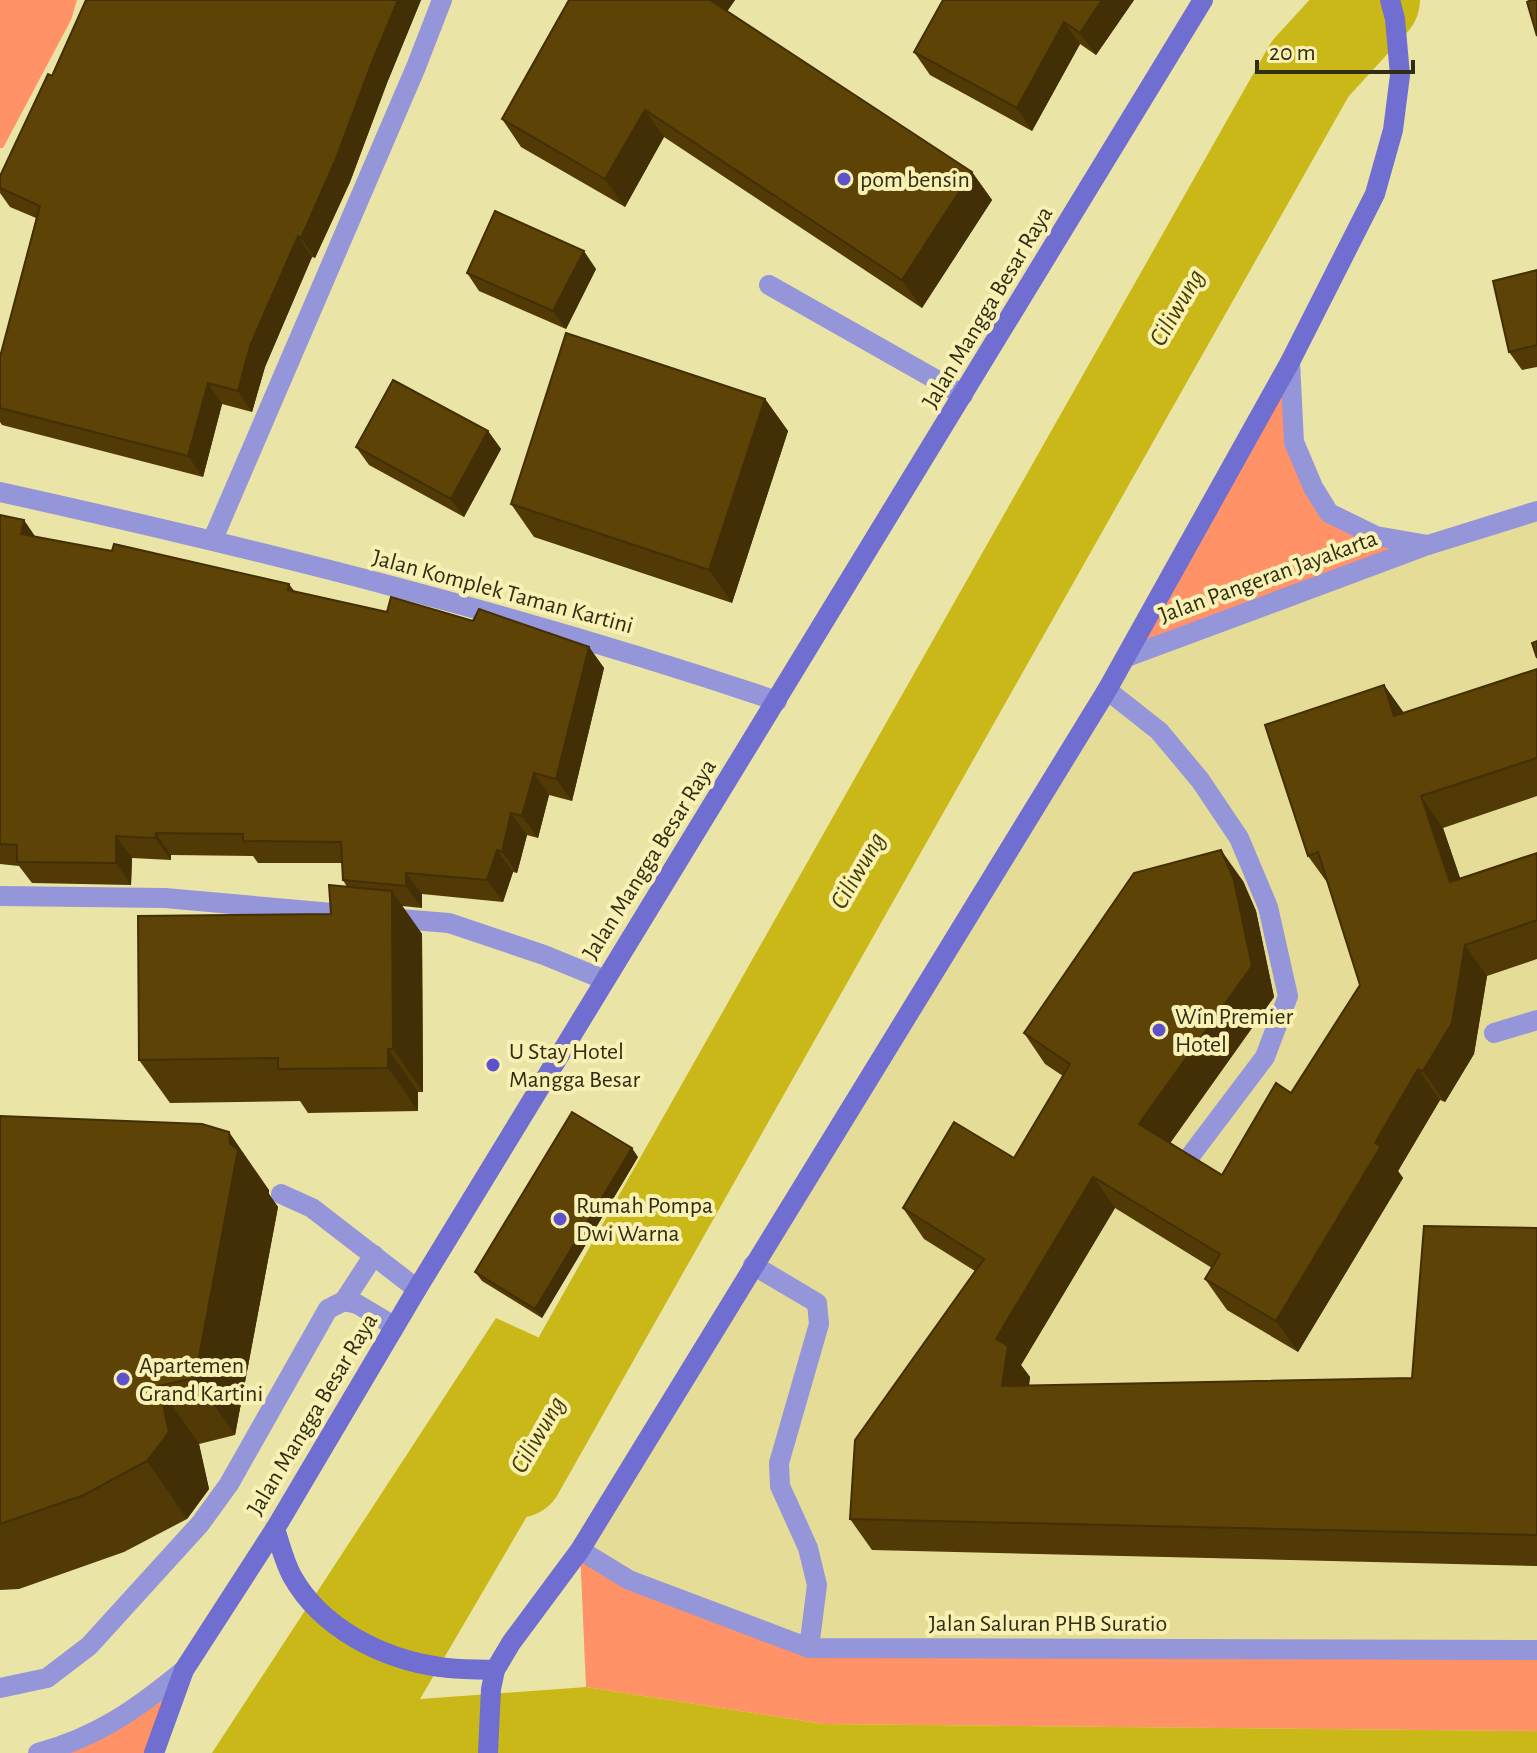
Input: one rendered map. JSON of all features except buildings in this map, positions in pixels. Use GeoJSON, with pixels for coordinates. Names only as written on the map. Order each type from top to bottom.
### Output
{"type":"FeatureCollection","features":[{"type":"Feature","properties":{"kind":"main road","name":"Jalan Mangga Besar Raya"},"geometry":{"type":"LineString","coordinates":[[154,1753],[184,1670],[275,1529],[394,1326],[1203,0]]}},
{"type":"Feature","properties":{"kind":"main road"},"geometry":{"type":"LineString","coordinates":[[488,1753],[493,1680],[511,1643],[580,1550],[1107,690],[1290,362],[1375,194],[1393,130],[1400,75],[1395,19],[1390,0]]}},
{"type":"Feature","properties":{"kind":"main road"},"geometry":{"type":"LineString","coordinates":[[275,1529],[290,1573],[304,1594],[320,1611],[364,1643],[387,1655],[493,1680]]}},
{"type":"Feature","properties":{"kind":"street"},"geometry":{"type":"LineString","coordinates":[[213,539],[442,0]]}},
{"type":"Feature","properties":{"kind":"street"},"geometry":{"type":"LineString","coordinates":[[769,285],[963,395]]}},
{"type":"Feature","properties":{"kind":"street","name":"Jalan Pangeran Jayakarta"},"geometry":{"type":"LineString","coordinates":[[1290,362],[1294,442],[1313,487],[1329,513],[1376,536],[1428,545]]}},
{"type":"Feature","properties":{"kind":"street","name":"Jalan Komplek Taman Kartini"},"geometry":{"type":"LineString","coordinates":[[0,492],[213,539],[614,648],[777,701]]}},
{"type":"Feature","properties":{"kind":"street","name":"Jalan Pangeran Jayakarta"},"geometry":{"type":"LineString","coordinates":[[1127,657],[1428,545],[1537,511]]}},
{"type":"Feature","properties":{"kind":"street"},"geometry":{"type":"LineString","coordinates":[[1107,690],[1159,731],[1200,780],[1239,838],[1268,907],[1288,996],[1265,1057],[1191,1155]]}},
{"type":"Feature","properties":{"kind":"street"},"geometry":{"type":"LineString","coordinates":[[0,896],[165,898],[449,923],[544,955],[605,980]]}},
{"type":"Feature","properties":{"kind":"street"},"geometry":{"type":"LineString","coordinates":[[1494,1033],[1537,1020]]}},
{"type":"Feature","properties":{"kind":"street"},"geometry":{"type":"LineString","coordinates":[[281,1194],[312,1208],[417,1289]]}},
{"type":"Feature","properties":{"kind":"street"},"geometry":{"type":"LineString","coordinates":[[0,1688],[47,1678],[89,1646],[200,1524],[229,1484],[328,1309],[344,1301],[374,1255]]}},
{"type":"Feature","properties":{"kind":"street"},"geometry":{"type":"LineString","coordinates":[[753,1265],[817,1303],[819,1324],[779,1463],[780,1486],[808,1548],[817,1585],[809,1648]]}},
{"type":"Feature","properties":{"kind":"street"},"geometry":{"type":"LineString","coordinates":[[344,1301],[357,1304],[394,1326]]}},
{"type":"Feature","properties":{"kind":"street","name":"Jalan Saluran PHB Suratio"},"geometry":{"type":"LineString","coordinates":[[580,1550],[629,1580],[809,1648],[1537,1650]]}},
{"type":"Feature","properties":{"kind":"street"},"geometry":{"type":"LineString","coordinates":[[38,1753],[104,1729],[141,1706],[184,1670]]}},
{"type":"Feature","properties":{"kind":"shaded area"},"geometry":{"type":"Polygon","coordinates":[[[0,0],[77,0],[71,20],[3,148],[0,148],[0,0]]]}},
{"type":"Feature","properties":{"kind":"shaded area"},"geometry":{"type":"Polygon","coordinates":[[[1290,362],[1294,442],[1328,513],[1428,545],[1127,657],[1290,362]]]}},
{"type":"Feature","properties":{"kind":"shaded area"},"geometry":{"type":"Polygon","coordinates":[[[1537,519],[1537,1648],[809,1648],[580,1550],[1127,657],[1537,519]]]}},
{"type":"Feature","properties":{"kind":"shaded area"},"geometry":{"type":"Polygon","coordinates":[[[580,1550],[809,1648],[1537,1650],[1537,1731],[824,1724],[586,1687],[580,1550]]]}},
{"type":"Feature","properties":{"kind":"shaded area"},"geometry":{"type":"Polygon","coordinates":[[[184,1670],[154,1753],[38,1753],[66,1745],[184,1670]]]}},
{"type":"Feature","properties":{"kind":"water"},"geometry":{"type":"Polygon","coordinates":[[[496,1318],[612,1371],[420,1699],[586,1687],[824,1724],[1537,1731],[1537,1753],[212,1753],[496,1318]]]}},
{"type":"Feature","properties":{"kind":"waterway","name":"Ciliwung"},"geometry":{"type":"LineString","coordinates":[[517,1471],[1310,69],[1373,0]]}},
{"type":"Feature","properties":{"kind":"place","name":"pom bensin"},"geometry":{"type":"Point","coordinates":[844,179]}},
{"type":"Feature","properties":{"kind":"place","name":"Win Premier Hotel"},"geometry":{"type":"Point","coordinates":[1159,1030]}},
{"type":"Feature","properties":{"kind":"place","name":"U Stay Hotel Mangga Besar"},"geometry":{"type":"Point","coordinates":[493,1065]}},
{"type":"Feature","properties":{"kind":"place","name":"Rumah Pompa Dwi Warna"},"geometry":{"type":"Point","coordinates":[560,1219]}},
{"type":"Feature","properties":{"kind":"place","name":"Apartemen Grand Kartini"},"geometry":{"type":"Point","coordinates":[123,1379]}}]}
